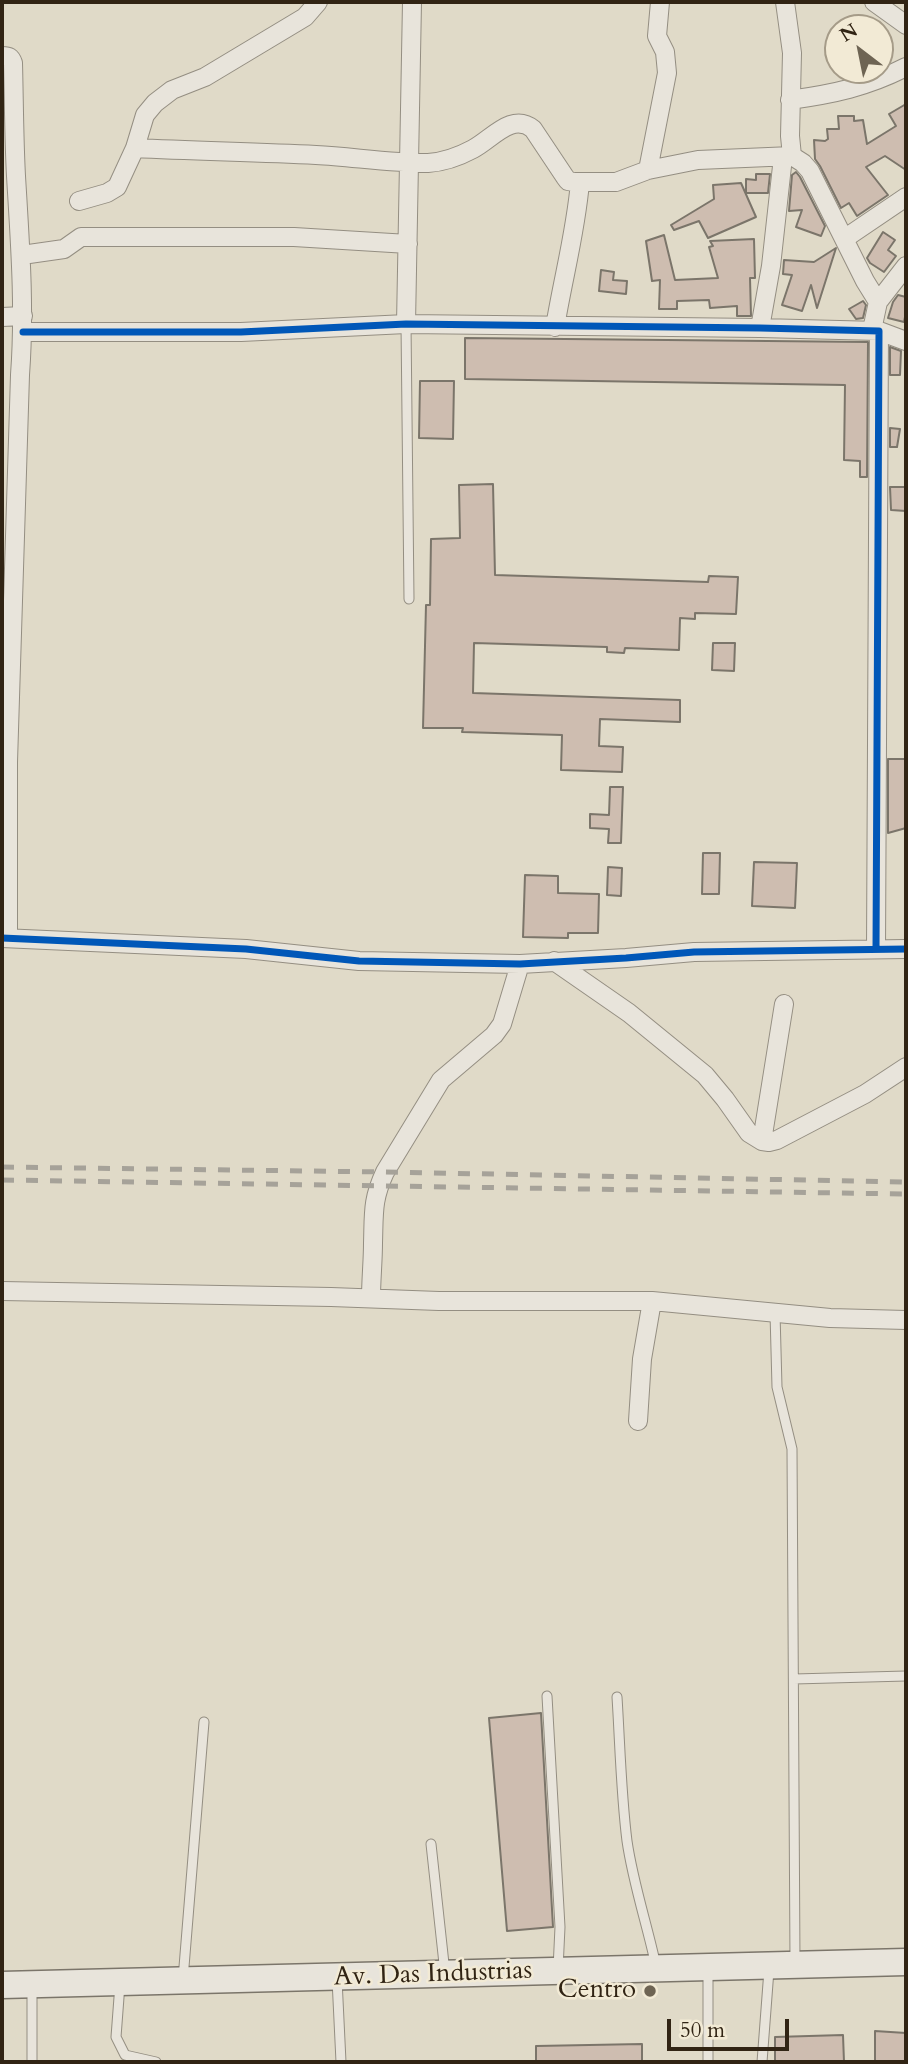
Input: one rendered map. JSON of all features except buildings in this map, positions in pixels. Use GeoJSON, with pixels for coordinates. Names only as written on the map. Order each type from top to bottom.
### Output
{"type":"FeatureCollection","features":[{"type":"Feature","properties":{"kind":"main road","name":"Av. Das Industrias"},"geometry":{"type":"LineString","coordinates":[[2,1985],[906,1962]]}},
{"type":"Feature","properties":{"kind":"street"},"geometry":{"type":"LineString","coordinates":[[79,201],[107,193],[117,187],[135,148],[145,116],[155,103],[172,90],[205,77],[305,17],[318,2]]}},
{"type":"Feature","properties":{"kind":"street"},"geometry":{"type":"LineString","coordinates":[[406,324],[412,2]]}},
{"type":"Feature","properties":{"kind":"street"},"geometry":{"type":"LineString","coordinates":[[648,170],[667,74],[665,52],[657,36],[660,2]]}},
{"type":"Feature","properties":{"kind":"street"},"geometry":{"type":"LineString","coordinates":[[760,328],[788,156],[792,53],[785,2]]}},
{"type":"Feature","properties":{"kind":"street"},"geometry":{"type":"LineString","coordinates":[[874,2],[906,25]]}},
{"type":"Feature","properties":{"kind":"street"},"geometry":{"type":"LineString","coordinates":[[2,56],[12,58],[13,64],[9,174],[22,255],[23,324],[8,762],[5,938],[246,949],[359,961],[520,964],[694,952],[906,947]]}},
{"type":"Feature","properties":{"kind":"street"},"geometry":{"type":"LineString","coordinates":[[790,100],[838,93],[906,67]]}},
{"type":"Feature","properties":{"kind":"street"},"geometry":{"type":"LineString","coordinates":[[135,148],[433,162],[459,156],[505,127],[518,122],[526,123],[533,129],[568,181],[616,182],[648,170],[698,160],[788,156],[807,166],[878,302]]}},
{"type":"Feature","properties":{"kind":"street"},"geometry":{"type":"LineString","coordinates":[[555,327],[563,278],[577,221],[580,182]]}},
{"type":"Feature","properties":{"kind":"street"},"geometry":{"type":"LineString","coordinates":[[844,239],[906,197]]}},
{"type":"Feature","properties":{"kind":"street"},"geometry":{"type":"LineString","coordinates":[[22,255],[64,249],[81,237],[293,237],[408,244]]}},
{"type":"Feature","properties":{"kind":"street"},"geometry":{"type":"LineString","coordinates":[[876,948],[875,330],[878,302],[906,266]]}},
{"type":"Feature","properties":{"kind":"street"},"geometry":{"type":"LineString","coordinates":[[2,317],[23,324],[241,332],[406,324],[875,330],[906,341]]}},
{"type":"Feature","properties":{"kind":"street"},"geometry":{"type":"LineString","coordinates":[[554,961],[629,1013],[705,1074],[749,1133],[762,1141],[769,1142],[788,1134],[865,1094],[906,1067]]}},
{"type":"Feature","properties":{"kind":"street"},"geometry":{"type":"LineString","coordinates":[[370,1298],[373,1212],[382,1179],[426,1101],[441,1080],[494,1035],[502,1024],[520,964]]}},
{"type":"Feature","properties":{"kind":"street"},"geometry":{"type":"LineString","coordinates":[[762,1141],[784,1004]]}},
{"type":"Feature","properties":{"kind":"street"},"geometry":{"type":"LineString","coordinates":[[2,1291],[494,1302],[652,1301],[831,1318],[906,1320]]}},
{"type":"Feature","properties":{"kind":"street"},"geometry":{"type":"LineString","coordinates":[[638,1421],[642,1359],[652,1301]]}},
{"type":"Feature","properties":{"kind":"lane"},"geometry":{"type":"LineString","coordinates":[[406,324],[409,599]]}},
{"type":"Feature","properties":{"kind":"lane"},"geometry":{"type":"LineString","coordinates":[[762,2062],[782,1964],[793,1679],[792,1449],[777,1387],[775,1313]]}},
{"type":"Feature","properties":{"kind":"lane"},"geometry":{"type":"LineString","coordinates":[[793,1679],[906,1676]]}},
{"type":"Feature","properties":{"kind":"lane"},"geometry":{"type":"LineString","coordinates":[[547,1696],[560,1927],[558,1971]]}},
{"type":"Feature","properties":{"kind":"lane"},"geometry":{"type":"LineString","coordinates":[[617,1696],[627,1839],[656,1968]]}},
{"type":"Feature","properties":{"kind":"lane"},"geometry":{"type":"LineString","coordinates":[[183,1981],[204,1722]]}},
{"type":"Feature","properties":{"kind":"lane"},"geometry":{"type":"LineString","coordinates":[[431,1844],[446,1974]]}},
{"type":"Feature","properties":{"kind":"lane"},"geometry":{"type":"LineString","coordinates":[[708,1966],[708,2062]]}},
{"type":"Feature","properties":{"kind":"lane"},"geometry":{"type":"LineString","coordinates":[[337,1978],[341,2062]]}},
{"type":"Feature","properties":{"kind":"lane"},"geometry":{"type":"LineString","coordinates":[[120,1982],[116,2037],[125,2055],[156,2062]]}},
{"type":"Feature","properties":{"kind":"lane"},"geometry":{"type":"LineString","coordinates":[[32,1983],[32,2062]]}},
{"type":"Feature","properties":{"kind":"railway"},"geometry":{"type":"LineString","coordinates":[[2,1167],[906,1182]]}},
{"type":"Feature","properties":{"kind":"railway"},"geometry":{"type":"LineString","coordinates":[[2,1180],[906,1194]]}},
{"type":"Feature","properties":{"kind":"cycle path"},"geometry":{"type":"LineString","coordinates":[[23,332],[241,332],[406,324],[879,331],[876,948]]}},
{"type":"Feature","properties":{"kind":"cycle path"},"geometry":{"type":"LineString","coordinates":[[2,938],[246,949],[359,961],[520,964],[694,952],[906,949]]}},
{"type":"Feature","properties":{"kind":"place","name":"Centro"},"geometry":{"type":"Point","coordinates":[650,1991]}}]}
